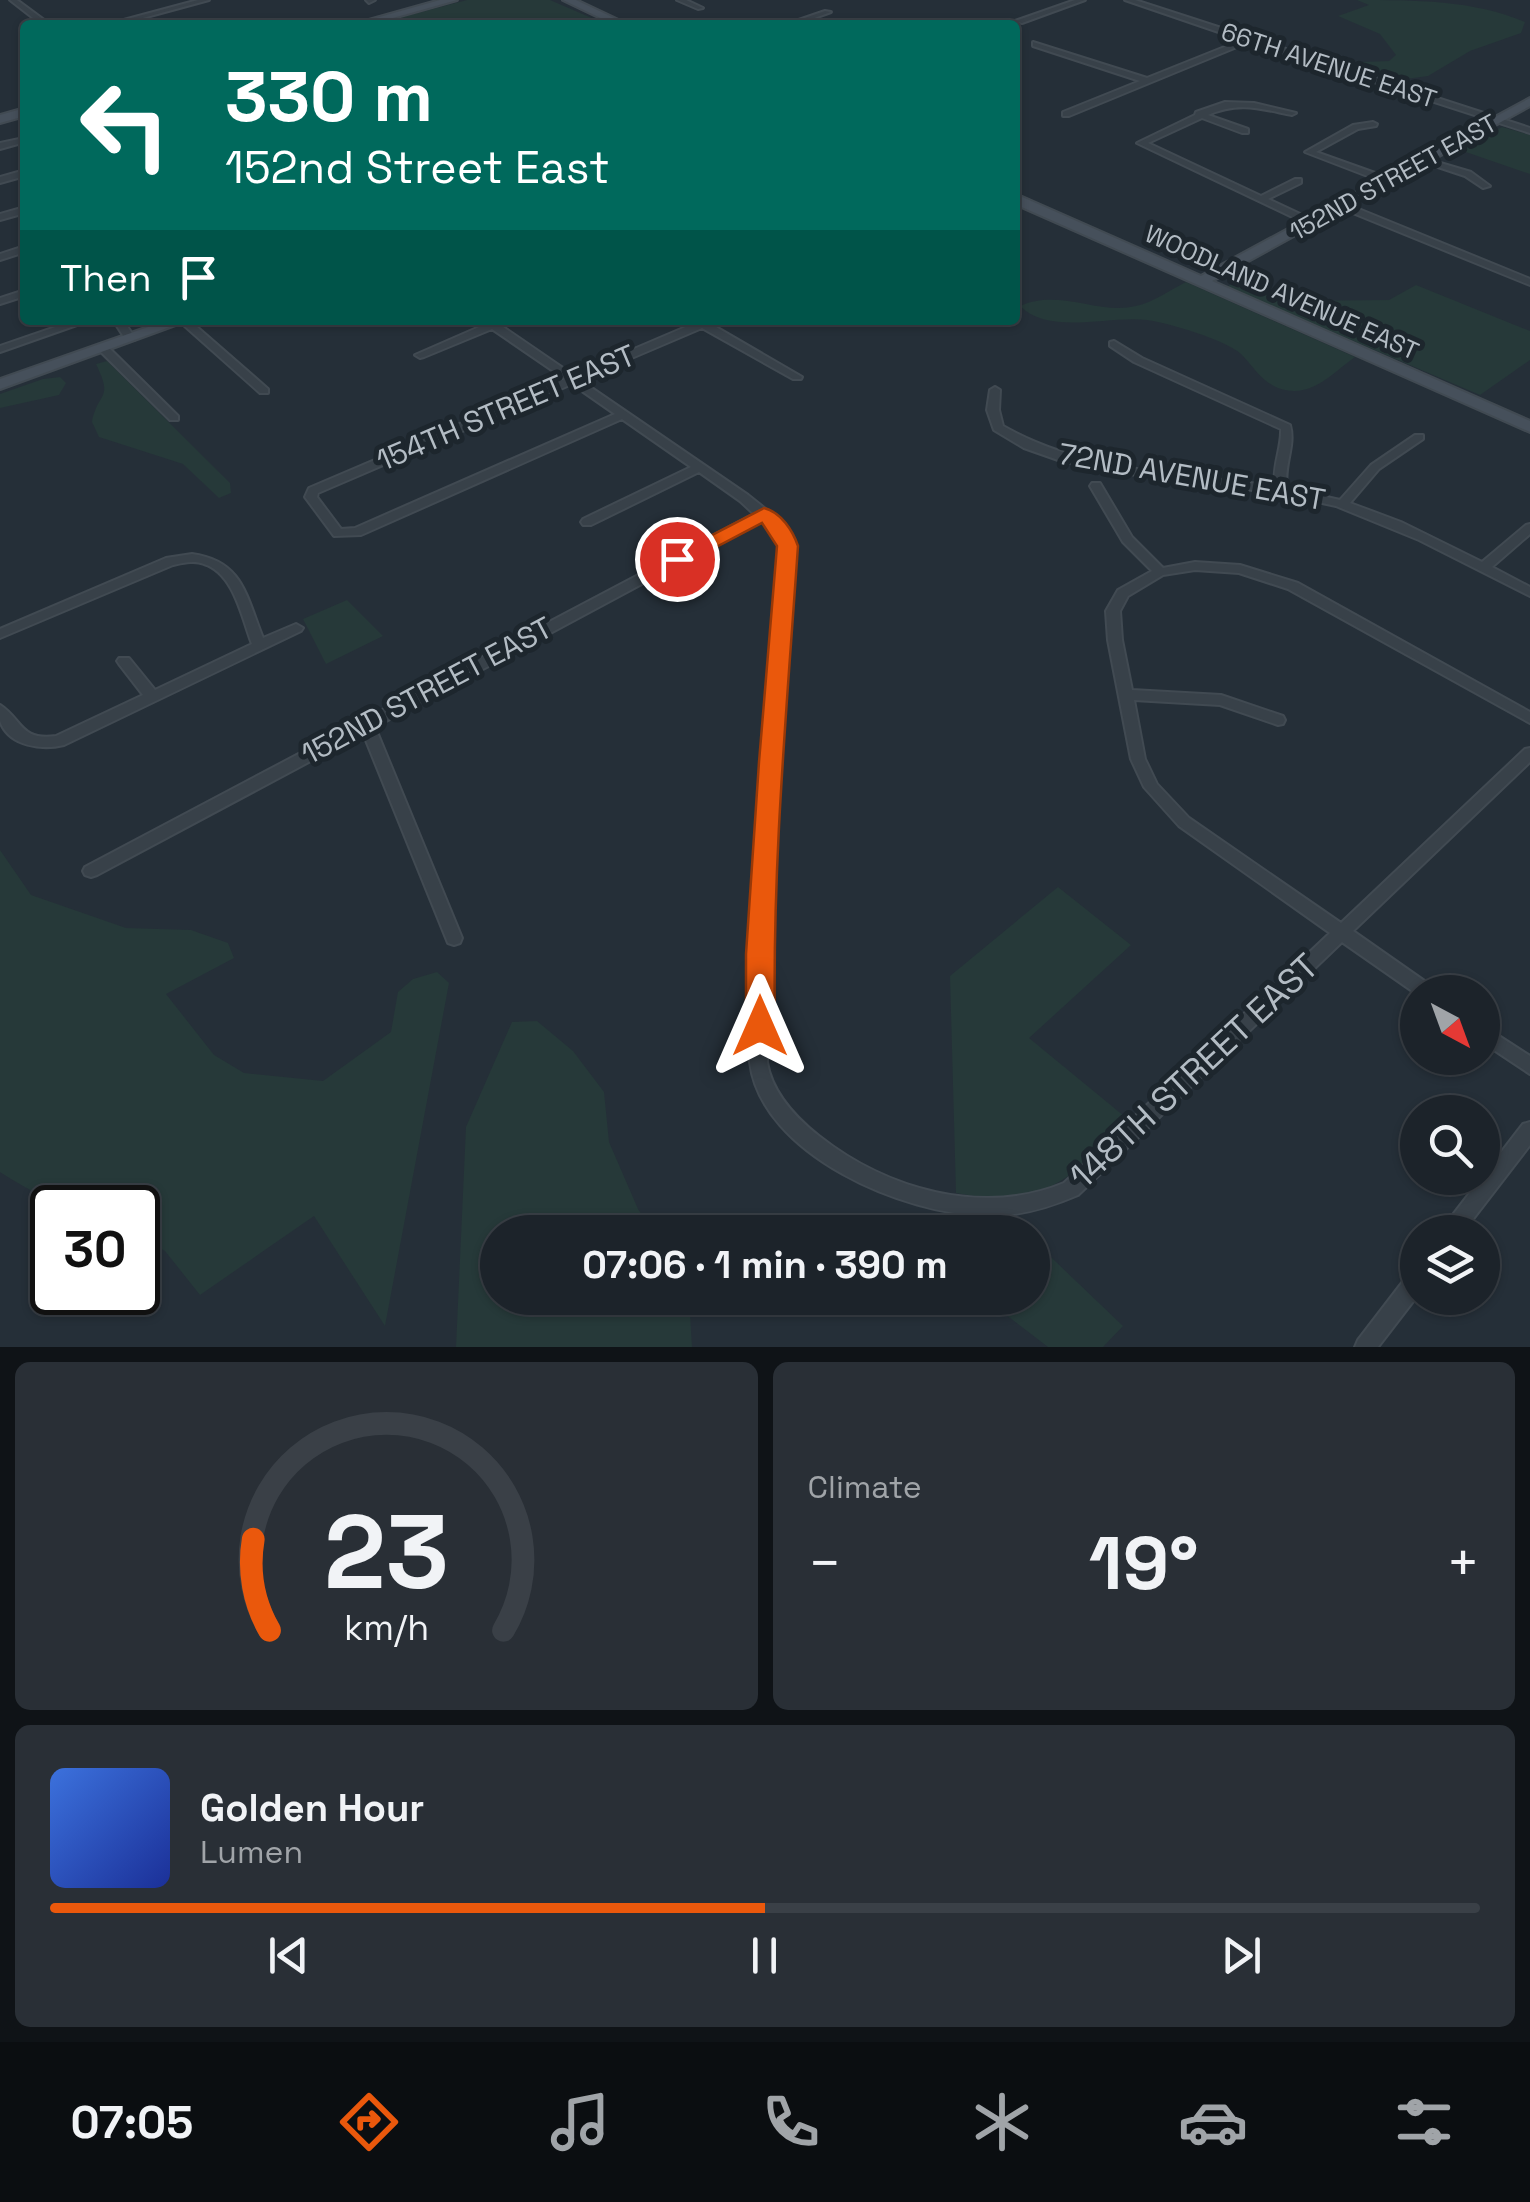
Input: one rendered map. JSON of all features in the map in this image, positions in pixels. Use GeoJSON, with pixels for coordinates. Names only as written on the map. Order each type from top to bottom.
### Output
{"type":"FeatureCollection","features":[{"type":"Feature","properties":{"kind":"street"},"geometry":{"type":"LineString","coordinates":[[128,20],[206,0]]}},
{"type":"Feature","properties":{"kind":"street"},"geometry":{"type":"LineString","coordinates":[[375,20],[452,0]]}},
{"type":"Feature","properties":{"kind":"street"},"geometry":{"type":"LineString","coordinates":[[568,0],[613,20]]}},
{"type":"Feature","properties":{"kind":"street"},"geometry":{"type":"LineString","coordinates":[[680,0],[700,8]]}},
{"type":"Feature","properties":{"kind":"street"},"geometry":{"type":"LineString","coordinates":[[1060,0],[1070,4]]}},
{"type":"Feature","properties":{"kind":"street"},"geometry":{"type":"LineString","coordinates":[[1020,21],[1082,0]]}},
{"type":"Feature","properties":{"kind":"street","name":"66TH AVENUE EAST"},"geometry":{"type":"LineString","coordinates":[[1128,0],[1530,131]]}},
{"type":"Feature","properties":{"kind":"street"},"geometry":{"type":"LineString","coordinates":[[15,1],[41,20]]}},
{"type":"Feature","properties":{"kind":"street"},"geometry":{"type":"LineString","coordinates":[[803,20],[827,12]]}},
{"type":"Feature","properties":{"kind":"street"},"geometry":{"type":"LineString","coordinates":[[1066,114],[1250,39]]}},
{"type":"Feature","properties":{"kind":"street"},"geometry":{"type":"LineString","coordinates":[[1036,44],[1148,80]]}},
{"type":"Feature","properties":{"kind":"street","name":"152ND STREET EAST"},"geometry":{"type":"LineString","coordinates":[[1202,281],[1530,101]]}},
{"type":"Feature","properties":{"kind":"street"},"geometry":{"type":"LineString","coordinates":[[1292,113],[1233,103],[1142,140],[1142,146],[1310,222]]}},
{"type":"Feature","properties":{"kind":"street"},"geometry":{"type":"LineString","coordinates":[[1199,114],[1246,132]]}},
{"type":"Feature","properties":{"kind":"street"},"geometry":{"type":"LineString","coordinates":[[1373,124],[1356,128],[1309,152],[1386,180]]}},
{"type":"Feature","properties":{"kind":"street"},"geometry":{"type":"LineString","coordinates":[[1424,159],[1468,174],[1486,186]]}},
{"type":"Feature","properties":{"kind":"street"},"geometry":{"type":"LineString","coordinates":[[1264,198],[1298,181]]}},
{"type":"Feature","properties":{"kind":"street","name":"WOODLAND AVENUE EAST"},"geometry":{"type":"LineString","coordinates":[[1020,201],[1530,427]]}},
{"type":"Feature","properties":{"kind":"street"},"geometry":{"type":"LineString","coordinates":[[1341,205],[1530,282]]}},
{"type":"Feature","properties":{"kind":"street"},"geometry":{"type":"LineString","coordinates":[[0,349],[71,325]]}},
{"type":"Feature","properties":{"kind":"street"},"geometry":{"type":"LineString","coordinates":[[121,325],[130,338]]}},
{"type":"Feature","properties":{"kind":"street"},"geometry":{"type":"LineString","coordinates":[[0,384],[168,325]]}},
{"type":"Feature","properties":{"kind":"street"},"geometry":{"type":"LineString","coordinates":[[189,325],[264,391]]}},
{"type":"Feature","properties":{"kind":"street"},"geometry":{"type":"LineString","coordinates":[[420,356],[484,325]]}},
{"type":"Feature","properties":{"kind":"street"},"geometry":{"type":"LineString","coordinates":[[494,325],[764,514]]}},
{"type":"Feature","properties":{"kind":"street","name":"154TH STREET EAST"},"geometry":{"type":"LineString","coordinates":[[351,533],[338,533],[311,493],[692,325]]}},
{"type":"Feature","properties":{"kind":"street"},"geometry":{"type":"LineString","coordinates":[[704,325],[797,377]]}},
{"type":"Feature","properties":{"kind":"street"},"geometry":{"type":"LineString","coordinates":[[1114,344],[1138,360],[1286,427],[1288,440],[1278,473],[1281,488]]}},
{"type":"Feature","properties":{"kind":"street"},"geometry":{"type":"LineString","coordinates":[[102,348],[174,418]]}},
{"type":"Feature","properties":{"kind":"street","name":"72ND AVENUE EAST"},"geometry":{"type":"LineString","coordinates":[[995,390],[993,410],[998,428],[1031,446],[1105,466],[1281,488],[1343,504],[1405,529],[1530,592]]}},
{"type":"Feature","properties":{"kind":"street"},"geometry":{"type":"LineString","coordinates":[[351,533],[622,415]]}},
{"type":"Feature","properties":{"kind":"street"},"geometry":{"type":"LineString","coordinates":[[1343,504],[1375,467],[1420,436]]}},
{"type":"Feature","properties":{"kind":"street"},"geometry":{"type":"LineString","coordinates":[[587,522],[700,467]]}},
{"type":"Feature","properties":{"kind":"street"},"geometry":{"type":"LineString","coordinates":[[1096,486],[1127,540],[1153,574]]}},
{"type":"Feature","properties":{"kind":"street","name":"152ND STREET EAST"},"geometry":{"type":"LineString","coordinates":[[91,872],[764,514]]}},
{"type":"Feature","properties":{"kind":"street","name":"148TH STREET EAST"},"geometry":{"type":"LineString","coordinates":[[764,514],[784,534],[788,546],[760,954],[761,1077],[775,1100],[817,1147],[898,1191],[964,1205],[1002,1207],[1043,1200],[1071,1189],[1338,930],[1530,753]]}},
{"type":"Feature","properties":{"kind":"street"},"geometry":{"type":"LineString","coordinates":[[1482,568],[1530,528]]}},
{"type":"Feature","properties":{"kind":"street"},"geometry":{"type":"LineString","coordinates":[[0,634],[170,560],[202,555],[226,572],[260,645]]}},
{"type":"Feature","properties":{"kind":"street"},"geometry":{"type":"LineString","coordinates":[[1403,975],[1218,848],[1165,804],[1143,772],[1113,610],[1123,593],[1153,574],[1221,566],[1276,579],[1530,718]]}},
{"type":"Feature","properties":{"kind":"street"},"geometry":{"type":"LineString","coordinates":[[0,710],[17,736],[38,743],[59,742],[296,628]]}},
{"type":"Feature","properties":{"kind":"street"},"geometry":{"type":"LineString","coordinates":[[124,661],[152,696]]}},
{"type":"Feature","properties":{"kind":"street"},"geometry":{"type":"LineString","coordinates":[[1126,695],[1221,700],[1278,720]]}},
{"type":"Feature","properties":{"kind":"street"},"geometry":{"type":"LineString","coordinates":[[366,723],[454,938]]}},
{"type":"Feature","properties":{"kind":"street"},"geometry":{"type":"LineString","coordinates":[[1500,1045],[1530,1066]]}},
{"type":"Feature","properties":{"kind":"street"},"geometry":{"type":"LineString","coordinates":[[1465,1215],[1530,1130]]}},
{"type":"Feature","properties":{"kind":"street"},"geometry":{"type":"LineString","coordinates":[[1364,1347],[1400,1301]]}},
{"type":"Feature","properties":{"kind":"shaded area"},"geometry":{"type":"Polygon","coordinates":[[[467,0],[550,0],[596,20],[391,20],[467,0]]]}},
{"type":"Feature","properties":{"kind":"shaded area"},"geometry":{"type":"Polygon","coordinates":[[[1357,0],[1464,5],[1525,22],[1521,33],[1470,51],[1428,76],[1391,81],[1335,63],[1389,61],[1396,55],[1380,34],[1338,16],[1369,5],[1357,0]]]}},
{"type":"Feature","properties":{"kind":"shaded area"},"geometry":{"type":"Polygon","coordinates":[[[1502,127],[1530,135],[1530,174],[1460,150],[1502,127]]]}},
{"type":"Feature","properties":{"kind":"shaded area"},"geometry":{"type":"Polygon","coordinates":[[[1238,279],[1292,301],[1389,300],[1416,285],[1530,331],[1530,360],[1480,395],[1227,287],[1238,279]]]}},
{"type":"Feature","properties":{"kind":"shaded area"},"geometry":{"type":"Polygon","coordinates":[[[1186,282],[1355,357],[1312,387],[1292,391],[1269,383],[1234,349],[1182,328],[1132,319],[1047,320],[1020,306],[1064,300],[1107,307],[1136,306],[1186,282]]]}},
{"type":"Feature","properties":{"kind":"shaded area"},"geometry":{"type":"Polygon","coordinates":[[[107,361],[230,483],[231,493],[219,498],[183,464],[99,437],[92,422],[104,384],[96,364],[107,361]]]}},
{"type":"Feature","properties":{"kind":"shaded area"},"geometry":{"type":"Polygon","coordinates":[[[60,377],[66,383],[59,395],[0,408],[0,394],[60,377]]]}},
{"type":"Feature","properties":{"kind":"shaded area"},"geometry":{"type":"Polygon","coordinates":[[[347,600],[383,636],[326,664],[303,619],[347,600]]]}},
{"type":"Feature","properties":{"kind":"shaded area"},"geometry":{"type":"Polygon","coordinates":[[[0,850],[31,895],[126,928],[191,930],[228,943],[234,958],[166,994],[214,1055],[244,1073],[323,1081],[391,1032],[398,992],[413,979],[437,972],[449,983],[385,1326],[314,1216],[200,1295],[160,1248],[160,1185],[30,1185],[30,1189],[0,1172],[0,850]]]}},
{"type":"Feature","properties":{"kind":"shaded area"},"geometry":{"type":"Polygon","coordinates":[[[1058,887],[1131,945],[1029,1038],[1130,1121],[1072,1173],[1035,1193],[987,1197],[956,1193],[950,976],[1058,887]]]}},
{"type":"Feature","properties":{"kind":"shaded area"},"geometry":{"type":"Polygon","coordinates":[[[537,1021],[573,1051],[604,1092],[609,1142],[642,1215],[480,1215],[480,1315],[690,1315],[692,1347],[456,1347],[466,1127],[512,1022],[537,1021]]]}},
{"type":"Feature","properties":{"kind":"shaded area"},"geometry":{"type":"Polygon","coordinates":[[[1050,1256],[1123,1326],[1103,1347],[1048,1347],[1006,1315],[1050,1315],[1050,1256]]]}},
{"type":"Feature","properties":{"kind":"route"},"geometry":{"type":"LineString","coordinates":[[677,559],[764,514],[784,534],[788,546],[771,762],[760,1026]]}}]}
